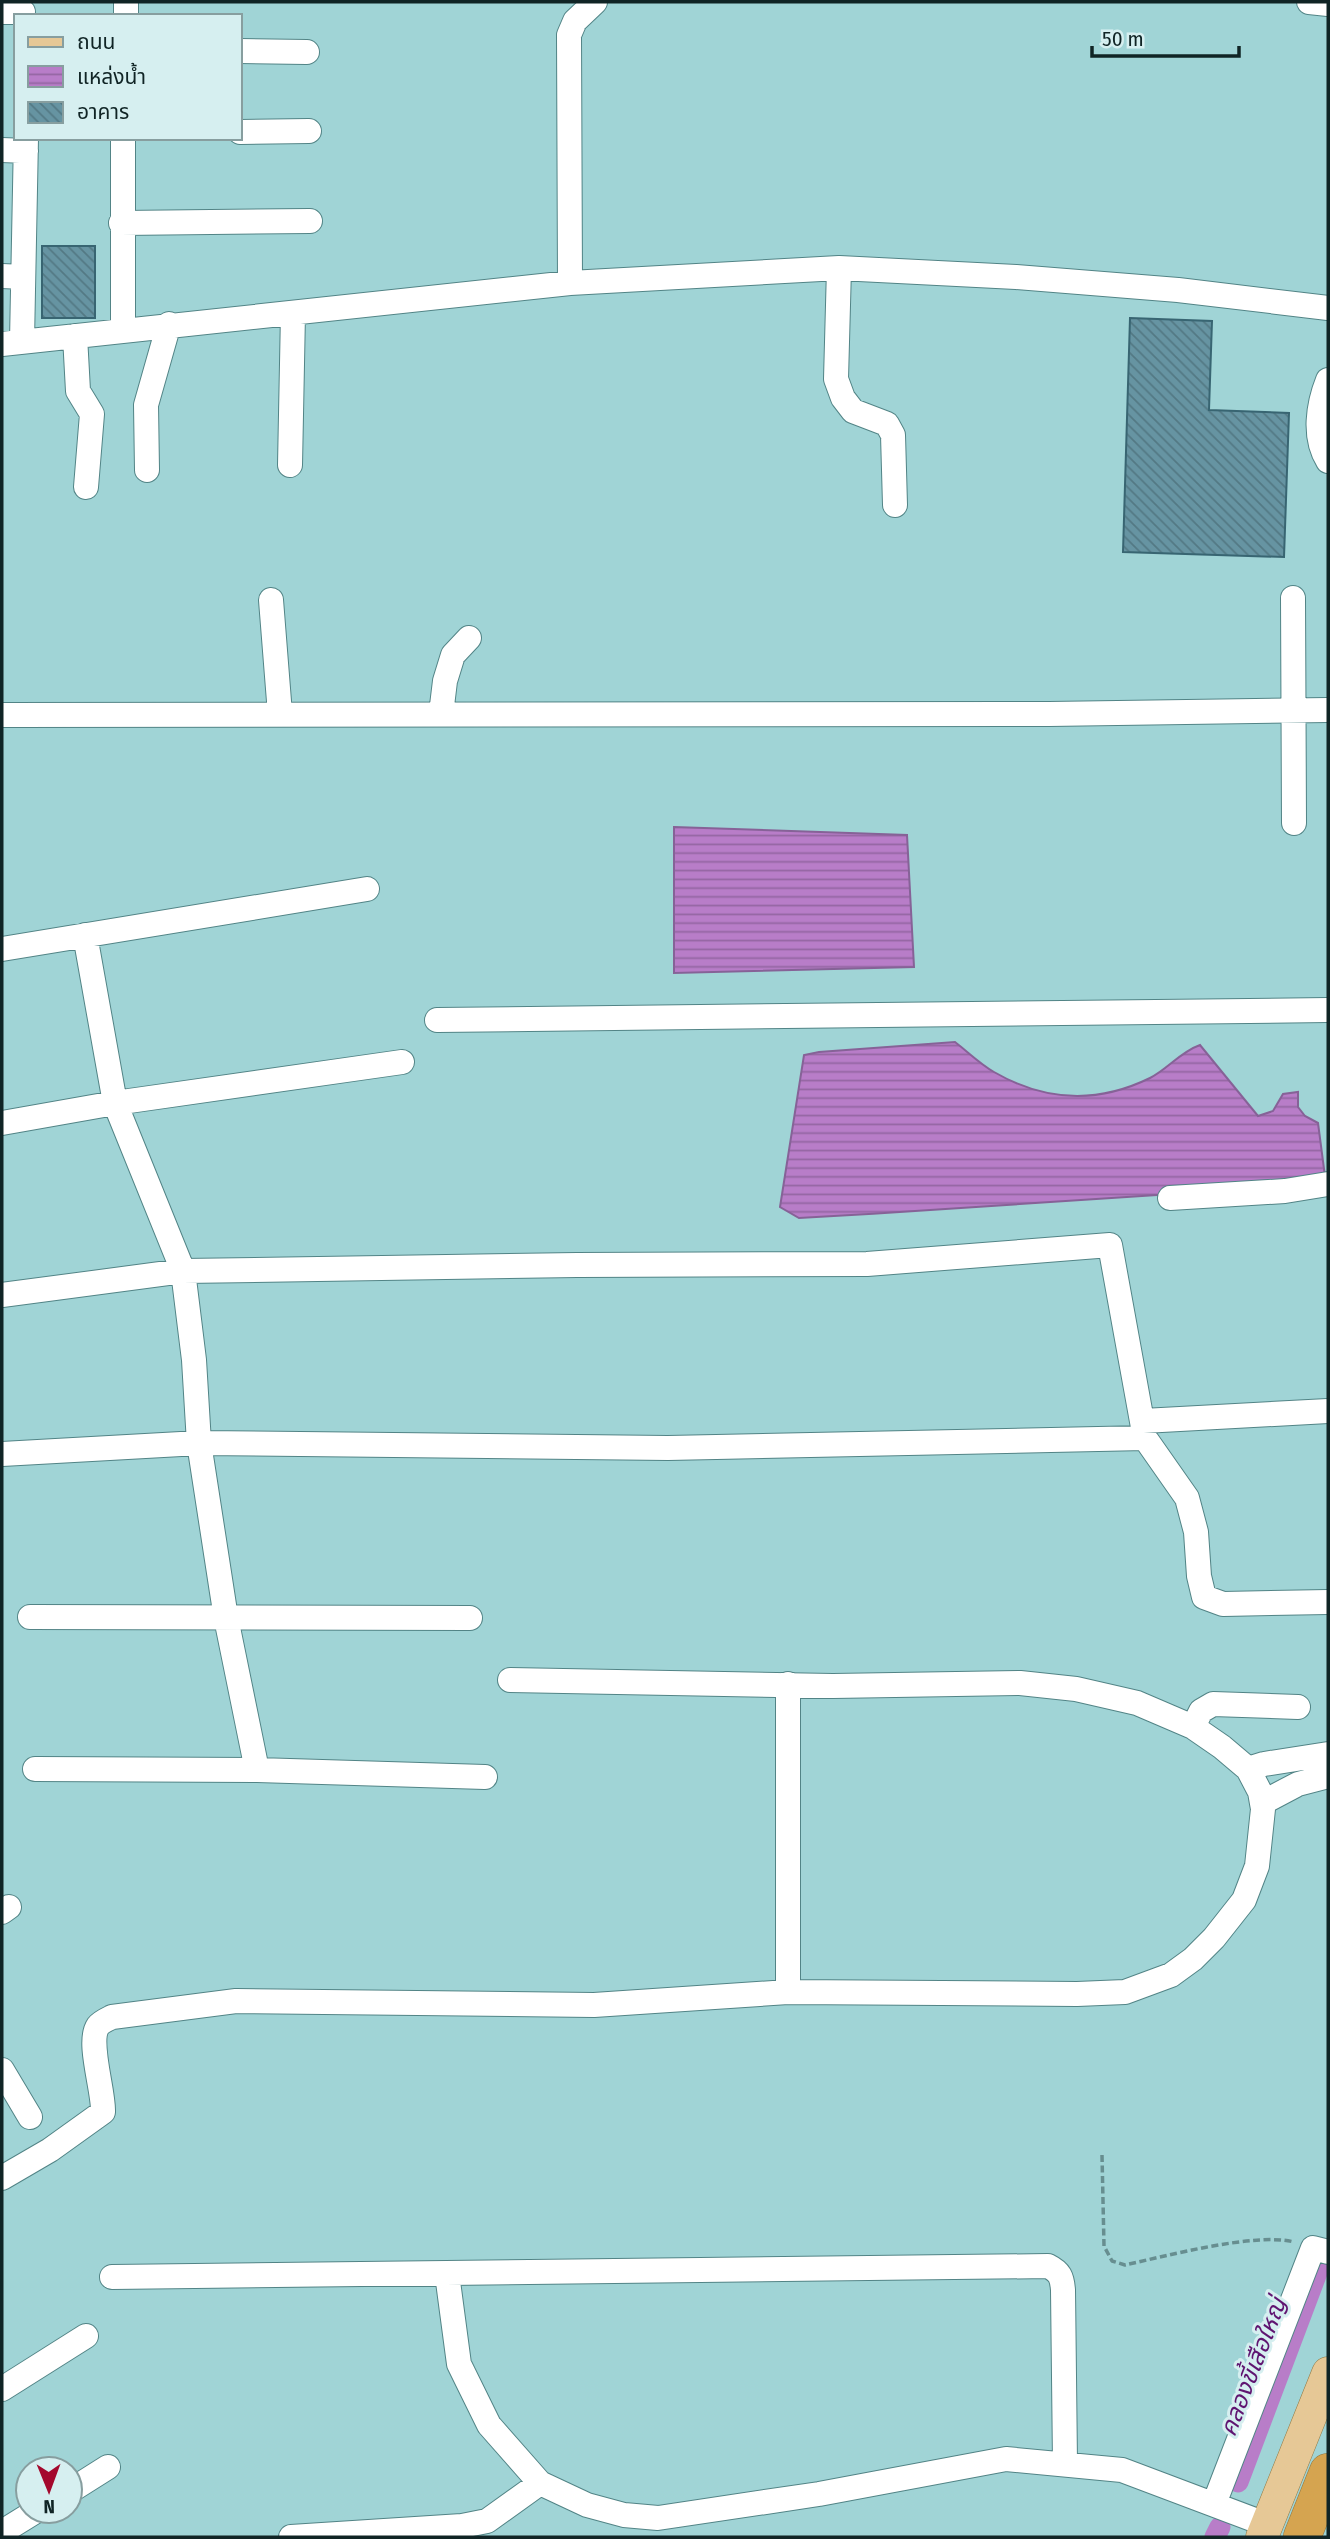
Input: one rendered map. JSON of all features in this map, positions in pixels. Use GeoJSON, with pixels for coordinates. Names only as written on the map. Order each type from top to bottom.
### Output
{"type":"FeatureCollection","features":[{"type":"Feature","properties":{"kind":"highway"},"geometry":{"type":"LineString","coordinates":[[1301,2537],[1328,2472]]}},
{"type":"Feature","properties":{"kind":"main road"},"geometry":{"type":"LineString","coordinates":[[1265,2531],[1328,2373]]}},
{"type":"Feature","properties":{"kind":"street"},"geometry":{"type":"LineString","coordinates":[[570,283],[569,35],[575,21],[595,2]]}},
{"type":"Feature","properties":{"kind":"street"},"geometry":{"type":"LineString","coordinates":[[1309,2],[1328,4]]}},
{"type":"Feature","properties":{"kind":"street"},"geometry":{"type":"LineString","coordinates":[[242,51],[307,52]]}},
{"type":"Feature","properties":{"kind":"street"},"geometry":{"type":"LineString","coordinates":[[242,132],[309,131]]}},
{"type":"Feature","properties":{"kind":"street"},"geometry":{"type":"LineString","coordinates":[[123,140],[123,330]]}},
{"type":"Feature","properties":{"kind":"street"},"geometry":{"type":"LineString","coordinates":[[18,146],[12,343],[169,324],[570,283],[839,268],[1016,277],[1178,290],[1328,308]]}},
{"type":"Feature","properties":{"kind":"street"},"geometry":{"type":"LineString","coordinates":[[121,223],[310,221]]}},
{"type":"Feature","properties":{"kind":"street"},"geometry":{"type":"LineString","coordinates":[[839,268],[836,379],[843,398],[853,411],[887,425],[893,435],[894,505]]}},
{"type":"Feature","properties":{"kind":"street"},"geometry":{"type":"LineString","coordinates":[[290,465],[293,313]]}},
{"type":"Feature","properties":{"kind":"street"},"geometry":{"type":"LineString","coordinates":[[147,470],[146,405],[169,324]]}},
{"type":"Feature","properties":{"kind":"street"},"geometry":{"type":"LineString","coordinates":[[75,335],[78,391],[92,414],[86,487]]}},
{"type":"Feature","properties":{"kind":"street"},"geometry":{"type":"LineString","coordinates":[[1328,380],[1321,396],[1318,426],[1328,461]]}},
{"type":"Feature","properties":{"kind":"street"},"geometry":{"type":"LineString","coordinates":[[1293,597],[1294,823]]}},
{"type":"Feature","properties":{"kind":"street"},"geometry":{"type":"LineString","coordinates":[[271,600],[281,714]]}},
{"type":"Feature","properties":{"kind":"street"},"geometry":{"type":"LineString","coordinates":[[441,713],[445,681],[453,655],[469,638]]}},
{"type":"Feature","properties":{"kind":"street"},"geometry":{"type":"LineString","coordinates":[[2,715],[1049,714],[1328,710]]}},
{"type":"Feature","properties":{"kind":"street"},"geometry":{"type":"LineString","coordinates":[[2,949],[367,889]]}},
{"type":"Feature","properties":{"kind":"street"},"geometry":{"type":"LineString","coordinates":[[85,935],[115,1103],[183,1272],[194,1360],[198,1443],[226,1618],[257,1770]]}},
{"type":"Feature","properties":{"kind":"street"},"geometry":{"type":"LineString","coordinates":[[437,1020],[1328,1010]]}},
{"type":"Feature","properties":{"kind":"street"},"geometry":{"type":"LineString","coordinates":[[2,1123],[115,1103],[402,1062]]}},
{"type":"Feature","properties":{"kind":"street"},"geometry":{"type":"LineString","coordinates":[[1170,1198],[1285,1191],[1328,1184]]}},
{"type":"Feature","properties":{"kind":"street"},"geometry":{"type":"LineString","coordinates":[[2,1294],[183,1272],[578,1265],[867,1264],[1110,1245],[1144,1429],[1187,1498],[1196,1532],[1199,1576],[1204,1597],[1223,1604],[1328,1602]]}},
{"type":"Feature","properties":{"kind":"street"},"geometry":{"type":"LineString","coordinates":[[2,1454],[198,1443],[668,1448],[1144,1429],[1328,1411]]}},
{"type":"Feature","properties":{"kind":"street"},"geometry":{"type":"LineString","coordinates":[[30,1618],[470,1618]]}},
{"type":"Feature","properties":{"kind":"street"},"geometry":{"type":"LineString","coordinates":[[2,2178],[50,2150],[103,2112],[93,2038],[99,2025],[112,2017],[236,2001],[594,2005],[788,1992],[1125,1992],[1171,1975],[1193,1959],[1214,1938],[1244,1900],[1257,1866],[1262,1802],[1248,1769],[1193,1727],[1137,1703],[1076,1689],[1020,1683],[833,1686],[510,1679]]}},
{"type":"Feature","properties":{"kind":"street"},"geometry":{"type":"LineString","coordinates":[[788,1684],[788,1992]]}},
{"type":"Feature","properties":{"kind":"street"},"geometry":{"type":"LineString","coordinates":[[1193,1727],[1201,1711],[1213,1704],[1298,1707]]}},
{"type":"Feature","properties":{"kind":"street"},"geometry":{"type":"LineString","coordinates":[[1248,1769],[1328,1754]]}},
{"type":"Feature","properties":{"kind":"street"},"geometry":{"type":"LineString","coordinates":[[35,1769],[257,1770],[485,1777]]}},
{"type":"Feature","properties":{"kind":"street"},"geometry":{"type":"LineString","coordinates":[[1262,1802],[1298,1784],[1328,1776]]}},
{"type":"Feature","properties":{"kind":"street"},"geometry":{"type":"LineString","coordinates":[[2,2070],[30,2117]]}},
{"type":"Feature","properties":{"kind":"street"},"geometry":{"type":"LineString","coordinates":[[1214,2504],[1321,2250]]}},
{"type":"Feature","properties":{"kind":"street"},"geometry":{"type":"LineString","coordinates":[[112,2277],[1048,2266],[1056,2269],[1062,2277],[1065,2463]]}},
{"type":"Feature","properties":{"kind":"street"},"geometry":{"type":"LineString","coordinates":[[447,2274],[460,2364],[489,2425],[540,2483],[587,2505],[624,2515],[658,2518],[819,2494],[1006,2459],[1122,2470],[1214,2504],[1265,2531]]}},
{"type":"Feature","properties":{"kind":"street"},"geometry":{"type":"LineString","coordinates":[[2,2389],[86,2336]]}},
{"type":"Feature","properties":{"kind":"street"},"geometry":{"type":"LineString","coordinates":[[84,2482],[108,2467]]}},
{"type":"Feature","properties":{"kind":"street"},"geometry":{"type":"LineString","coordinates":[[291,2537],[462,2526],[487,2521],[540,2483]]}},
{"type":"Feature","properties":{"kind":"path"},"geometry":{"type":"LineString","coordinates":[[1102,2155],[1104,2246],[1112,2261],[1125,2265],[1257,2241],[1286,2240],[1321,2250]]}},
{"type":"Feature","properties":{"kind":"water"},"geometry":{"type":"Polygon","coordinates":[[[674,827],[907,835],[914,967],[674,973],[674,827]]]}},
{"type":"Feature","properties":{"kind":"water"},"geometry":{"type":"Polygon","coordinates":[[[955,1042],[989,1069],[1013,1082],[1052,1094],[1072,1096],[1111,1092],[1130,1086],[1150,1078],[1200,1045],[1258,1116],[1273,1111],[1283,1094],[1298,1092],[1298,1107],[1305,1116],[1318,1123],[1326,1184],[799,1218],[780,1207],[804,1055],[955,1042]]]}},
{"type":"Feature","properties":{"kind":"building"},"geometry":{"type":"Polygon","coordinates":[[[42,246],[95,246],[95,318],[42,318],[42,246]]]}},
{"type":"Feature","properties":{"kind":"building"},"geometry":{"type":"Polygon","coordinates":[[[1130,318],[1212,321],[1209,410],[1289,413],[1284,557],[1123,552],[1130,318]]]}},
{"type":"Feature","properties":{"kind":"waterway","name":"คลองขี้เสือใหญ่"},"geometry":{"type":"LineString","coordinates":[[1238,2482],[1318,2270]]}},
{"type":"Feature","properties":{"kind":"waterway","name":"คลองขี้เสือใหญ่"},"geometry":{"type":"LineString","coordinates":[[1215,2537],[1220,2527]]}}]}
